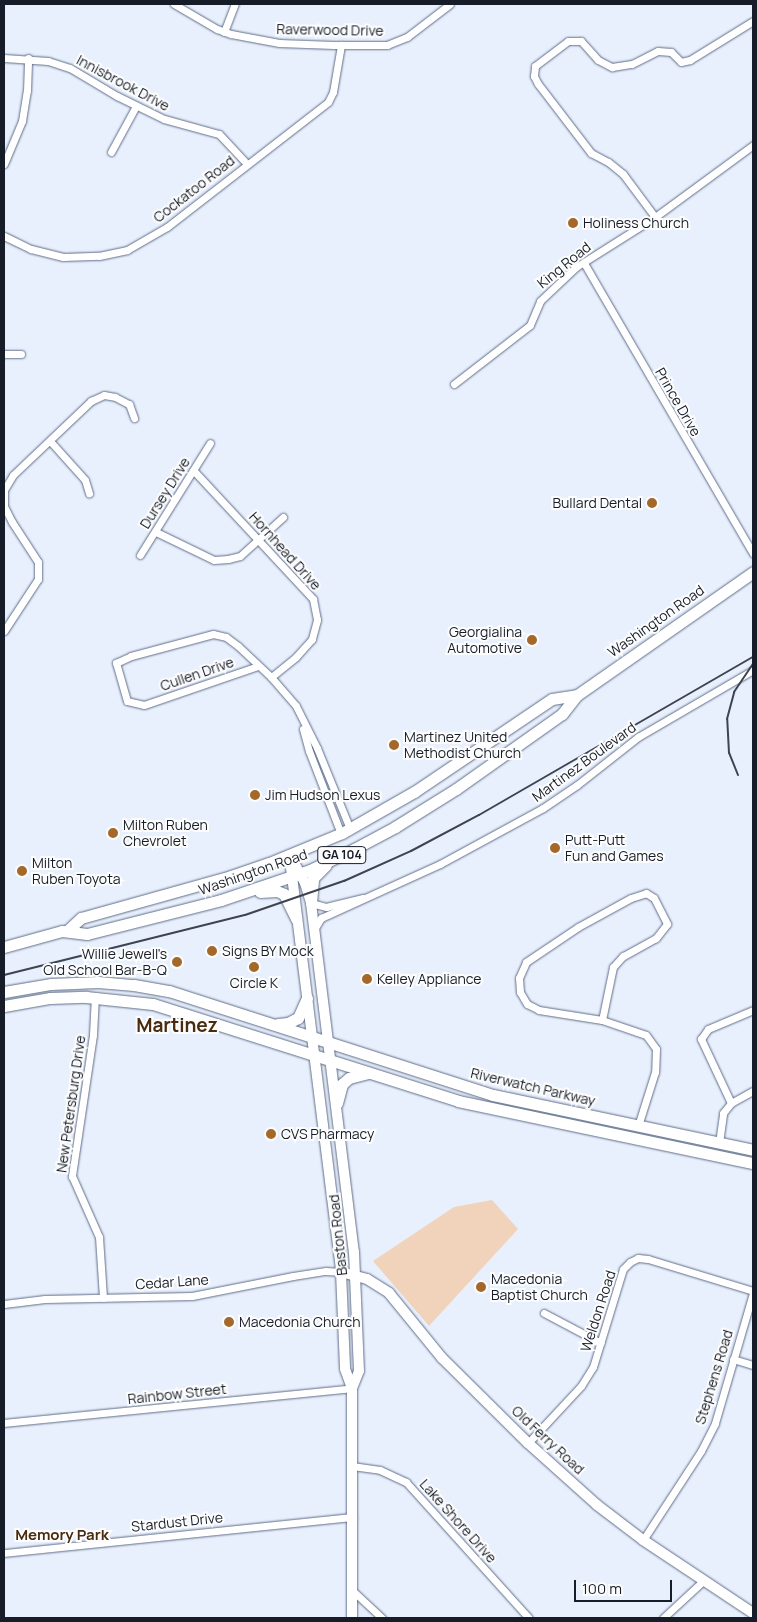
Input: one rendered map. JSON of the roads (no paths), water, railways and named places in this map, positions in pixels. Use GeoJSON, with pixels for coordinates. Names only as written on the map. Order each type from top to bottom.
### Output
{"type":"FeatureCollection","features":[{"type":"Feature","properties":{"kind":"main road","name":"Washington Road"},"geometry":{"type":"LineString","coordinates":[[68,930],[87,934],[248,892],[296,875],[374,839],[426,809],[562,714],[577,695],[753,572]]}},
{"type":"Feature","properties":{"kind":"main road","name":"Washington Road"},"geometry":{"type":"LineString","coordinates":[[4,947],[68,930],[82,918],[231,876],[290,855],[345,831],[414,792],[552,698],[577,695]]}},
{"type":"Feature","properties":{"kind":"main road","name":"Baston Road"},"geometry":{"type":"LineString","coordinates":[[290,855],[296,875],[311,903],[328,1042],[338,1102],[356,1276],[359,1371],[352,1388],[352,1618]]}},
{"type":"Feature","properties":{"kind":"main road"},"geometry":{"type":"LineString","coordinates":[[311,903],[313,878],[331,860]]}},
{"type":"Feature","properties":{"kind":"main road"},"geometry":{"type":"LineString","coordinates":[[296,875],[296,918],[341,1272],[345,1369],[352,1388]]}},
{"type":"Feature","properties":{"kind":"main road"},"geometry":{"type":"LineString","coordinates":[[248,892],[280,892],[286,897],[296,918]]}},
{"type":"Feature","properties":{"kind":"main road","name":"Riverwatch Parkway"},"geometry":{"type":"LineString","coordinates":[[4,992],[51,984],[98,982],[134,984],[180,994],[493,1096],[753,1150]]}},
{"type":"Feature","properties":{"kind":"main road"},"geometry":{"type":"LineString","coordinates":[[175,1010],[180,994]]}},
{"type":"Feature","properties":{"kind":"main road","name":"Riverwatch Parkway"},"geometry":{"type":"LineString","coordinates":[[4,1006],[50,998],[96,996],[153,1004],[424,1092],[489,1109],[753,1163]]}},
{"type":"Feature","properties":{"kind":"main road"},"geometry":{"type":"LineString","coordinates":[[275,1025],[288,1024],[298,1018],[307,998]]}},
{"type":"Feature","properties":{"kind":"main road"},"geometry":{"type":"LineString","coordinates":[[338,1102],[342,1084],[349,1078],[369,1073]]}},
{"type":"Feature","properties":{"kind":"main road","name":"Old Ferry Road"},"geometry":{"type":"LineString","coordinates":[[341,1272],[366,1279],[389,1293],[442,1358],[528,1443],[597,1504],[643,1540],[753,1613]]}},
{"type":"Feature","properties":{"kind":"street","name":"Raverwood Drive"},"geometry":{"type":"LineString","coordinates":[[174,4],[224,32],[279,43],[341,45],[387,45],[406,37],[450,4]]}},
{"type":"Feature","properties":{"kind":"street"},"geometry":{"type":"LineString","coordinates":[[224,32],[235,4]]}},
{"type":"Feature","properties":{"kind":"street"},"geometry":{"type":"LineString","coordinates":[[655,216],[623,174],[608,162],[591,153],[538,84],[534,76],[534,66],[568,42],[581,41],[598,60],[612,68],[632,64],[658,51],[670,52],[681,62],[690,60],[753,21]]}},
{"type":"Feature","properties":{"kind":"street","name":"Cockatoo Road"},"geometry":{"type":"LineString","coordinates":[[4,236],[31,249],[63,257],[99,256],[127,250],[167,227],[328,102],[333,92],[341,45]]}},
{"type":"Feature","properties":{"kind":"street","name":"Innisbrook Drive"},"geometry":{"type":"LineString","coordinates":[[4,58],[28,58],[48,61],[70,68],[136,106],[180,125],[202,128],[219,134],[247,164]]}},
{"type":"Feature","properties":{"kind":"street"},"geometry":{"type":"LineString","coordinates":[[4,164],[22,121],[27,91],[28,58]]}},
{"type":"Feature","properties":{"kind":"street"},"geometry":{"type":"LineString","coordinates":[[111,152],[136,106]]}},
{"type":"Feature","properties":{"kind":"street","name":"King Road"},"geometry":{"type":"LineString","coordinates":[[454,384],[530,325],[540,301],[584,263],[655,216],[753,145]]}},
{"type":"Feature","properties":{"kind":"street","name":"Prince Drive"},"geometry":{"type":"LineString","coordinates":[[584,263],[753,553]]}},
{"type":"Feature","properties":{"kind":"street"},"geometry":{"type":"LineString","coordinates":[[4,354],[21,354]]}},
{"type":"Feature","properties":{"kind":"street"},"geometry":{"type":"LineString","coordinates":[[4,631],[7,620],[38,580],[38,562],[4,506],[4,490],[13,475],[91,401],[104,395],[115,397],[129,404],[134,418]]}},
{"type":"Feature","properties":{"kind":"street"},"geometry":{"type":"LineString","coordinates":[[50,441],[85,480],[89,493]]}},
{"type":"Feature","properties":{"kind":"street","name":"Dursey Drive"},"geometry":{"type":"LineString","coordinates":[[140,555],[210,443]]}},
{"type":"Feature","properties":{"kind":"street","name":"Hornhead Drive"},"geometry":{"type":"LineString","coordinates":[[194,471],[313,599],[317,620],[312,639],[296,657],[272,678]]}},
{"type":"Feature","properties":{"kind":"street"},"geometry":{"type":"LineString","coordinates":[[156,532],[214,560],[240,556],[283,517]]}},
{"type":"Feature","properties":{"kind":"street","name":"Cullen Drive"},"geometry":{"type":"LineString","coordinates":[[213,634],[226,637],[258,666],[144,705],[127,701],[116,663],[131,656],[213,634]]}},
{"type":"Feature","properties":{"kind":"street"},"geometry":{"type":"LineString","coordinates":[[258,666],[272,678],[296,706],[316,748],[345,831]]}},
{"type":"Feature","properties":{"kind":"street","name":"Martinez Boulevard"},"geometry":{"type":"LineString","coordinates":[[314,929],[321,918],[440,864],[543,808],[577,785],[638,738],[753,670]]}},
{"type":"Feature","properties":{"kind":"street"},"geometry":{"type":"LineString","coordinates":[[602,1020],[613,968],[623,956],[656,938],[667,924],[654,898],[646,893],[631,898],[536,954],[526,962],[519,978],[520,992],[527,1004],[539,1010],[602,1020],[646,1035],[656,1049],[655,1072],[638,1126]]}},
{"type":"Feature","properties":{"kind":"street","name":"Martinez Boulevard"},"geometry":{"type":"LineString","coordinates":[[311,903],[326,907],[373,896]]}},
{"type":"Feature","properties":{"kind":"street","name":"New Petersburg Drive"},"geometry":{"type":"LineString","coordinates":[[96,996],[94,1035],[72,1176],[99,1238],[103,1298]]}},
{"type":"Feature","properties":{"kind":"street"},"geometry":{"type":"LineString","coordinates":[[731,1103],[701,1039],[708,1030],[753,1010]]}},
{"type":"Feature","properties":{"kind":"street"},"geometry":{"type":"LineString","coordinates":[[719,1143],[723,1113],[731,1103],[753,1091]]}},
{"type":"Feature","properties":{"kind":"street","name":"Weldon Road"},"geometry":{"type":"LineString","coordinates":[[528,1443],[587,1378],[601,1343],[624,1269],[630,1262],[638,1258],[648,1259],[753,1292]]}},
{"type":"Feature","properties":{"kind":"street","name":"Cedar Lane"},"geometry":{"type":"LineString","coordinates":[[4,1304],[45,1299],[192,1296],[293,1276],[326,1271],[341,1272]]}},
{"type":"Feature","properties":{"kind":"street","name":"Stephens Road"},"geometry":{"type":"LineString","coordinates":[[643,1540],[708,1438],[715,1423],[753,1292]]}},
{"type":"Feature","properties":{"kind":"street"},"geometry":{"type":"LineString","coordinates":[[544,1313],[601,1343]]}},
{"type":"Feature","properties":{"kind":"street"},"geometry":{"type":"LineString","coordinates":[[733,1359],[753,1365]]}},
{"type":"Feature","properties":{"kind":"street","name":"Rainbow Street"},"geometry":{"type":"LineString","coordinates":[[4,1422],[352,1388]]}},
{"type":"Feature","properties":{"kind":"street","name":"Lake Shore Drive"},"geometry":{"type":"LineString","coordinates":[[352,1466],[380,1470],[406,1482],[529,1618]]}},
{"type":"Feature","properties":{"kind":"street","name":"Stardust Drive"},"geometry":{"type":"LineString","coordinates":[[4,1553],[353,1517]]}},
{"type":"Feature","properties":{"kind":"street"},"geometry":{"type":"LineString","coordinates":[[663,1618],[703,1581]]}},
{"type":"Feature","properties":{"kind":"street"},"geometry":{"type":"LineString","coordinates":[[353,1591],[382,1618]]}},
{"type":"Feature","properties":{"kind":"railway"},"geometry":{"type":"LineString","coordinates":[[4,975],[245,915],[344,881],[411,851],[479,815],[753,657]]}},
{"type":"Feature","properties":{"kind":"railway"},"geometry":{"type":"LineString","coordinates":[[738,775],[729,753],[727,719],[734,692],[753,664]]}},
{"type":"Feature","properties":{"kind":"place","name":"Holiness Church"},"geometry":{"type":"Point","coordinates":[573,223]}},
{"type":"Feature","properties":{"kind":"place","name":"Bullard Dental"},"geometry":{"type":"Point","coordinates":[652,503]}},
{"type":"Feature","properties":{"kind":"place","name":"Georgialina Automotive"},"geometry":{"type":"Point","coordinates":[532,640]}},
{"type":"Feature","properties":{"kind":"place","name":"Martinez United Methodist Church"},"geometry":{"type":"Point","coordinates":[394,745]}},
{"type":"Feature","properties":{"kind":"place","name":"Jim Hudson Lexus"},"geometry":{"type":"Point","coordinates":[255,795]}},
{"type":"Feature","properties":{"kind":"place","name":"Milton Ruben Chevrolet"},"geometry":{"type":"Point","coordinates":[113,833]}},
{"type":"Feature","properties":{"kind":"place","name":"Putt-Putt Fun and Games"},"geometry":{"type":"Point","coordinates":[555,848]}},
{"type":"Feature","properties":{"kind":"place","name":"Milton Ruben Toyota"},"geometry":{"type":"Point","coordinates":[22,871]}},
{"type":"Feature","properties":{"kind":"place","name":"Signs BY Mock"},"geometry":{"type":"Point","coordinates":[212,951]}},
{"type":"Feature","properties":{"kind":"place","name":"Willie Jewell's Old School Bar-B-Q"},"geometry":{"type":"Point","coordinates":[177,962]}},
{"type":"Feature","properties":{"kind":"place","name":"Circle K"},"geometry":{"type":"Point","coordinates":[254,967]}},
{"type":"Feature","properties":{"kind":"place","name":"Kelley Appliance"},"geometry":{"type":"Point","coordinates":[367,979]}},
{"type":"Feature","properties":{"kind":"place","name":"CVS Pharmacy"},"geometry":{"type":"Point","coordinates":[271,1134]}},
{"type":"Feature","properties":{"kind":"place","name":"Macedonia Baptist Church"},"geometry":{"type":"Point","coordinates":[481,1287]}},
{"type":"Feature","properties":{"kind":"place","name":"Macedonia Church"},"geometry":{"type":"Point","coordinates":[229,1322]}},
{"type":"Feature","properties":{"kind":"district","name":"Martinez"},"geometry":{"type":"Point","coordinates":[177,1026]}},
{"type":"Feature","properties":{"kind":"district","name":"Memory Park"},"geometry":{"type":"Point","coordinates":[62,1535]}}]}
